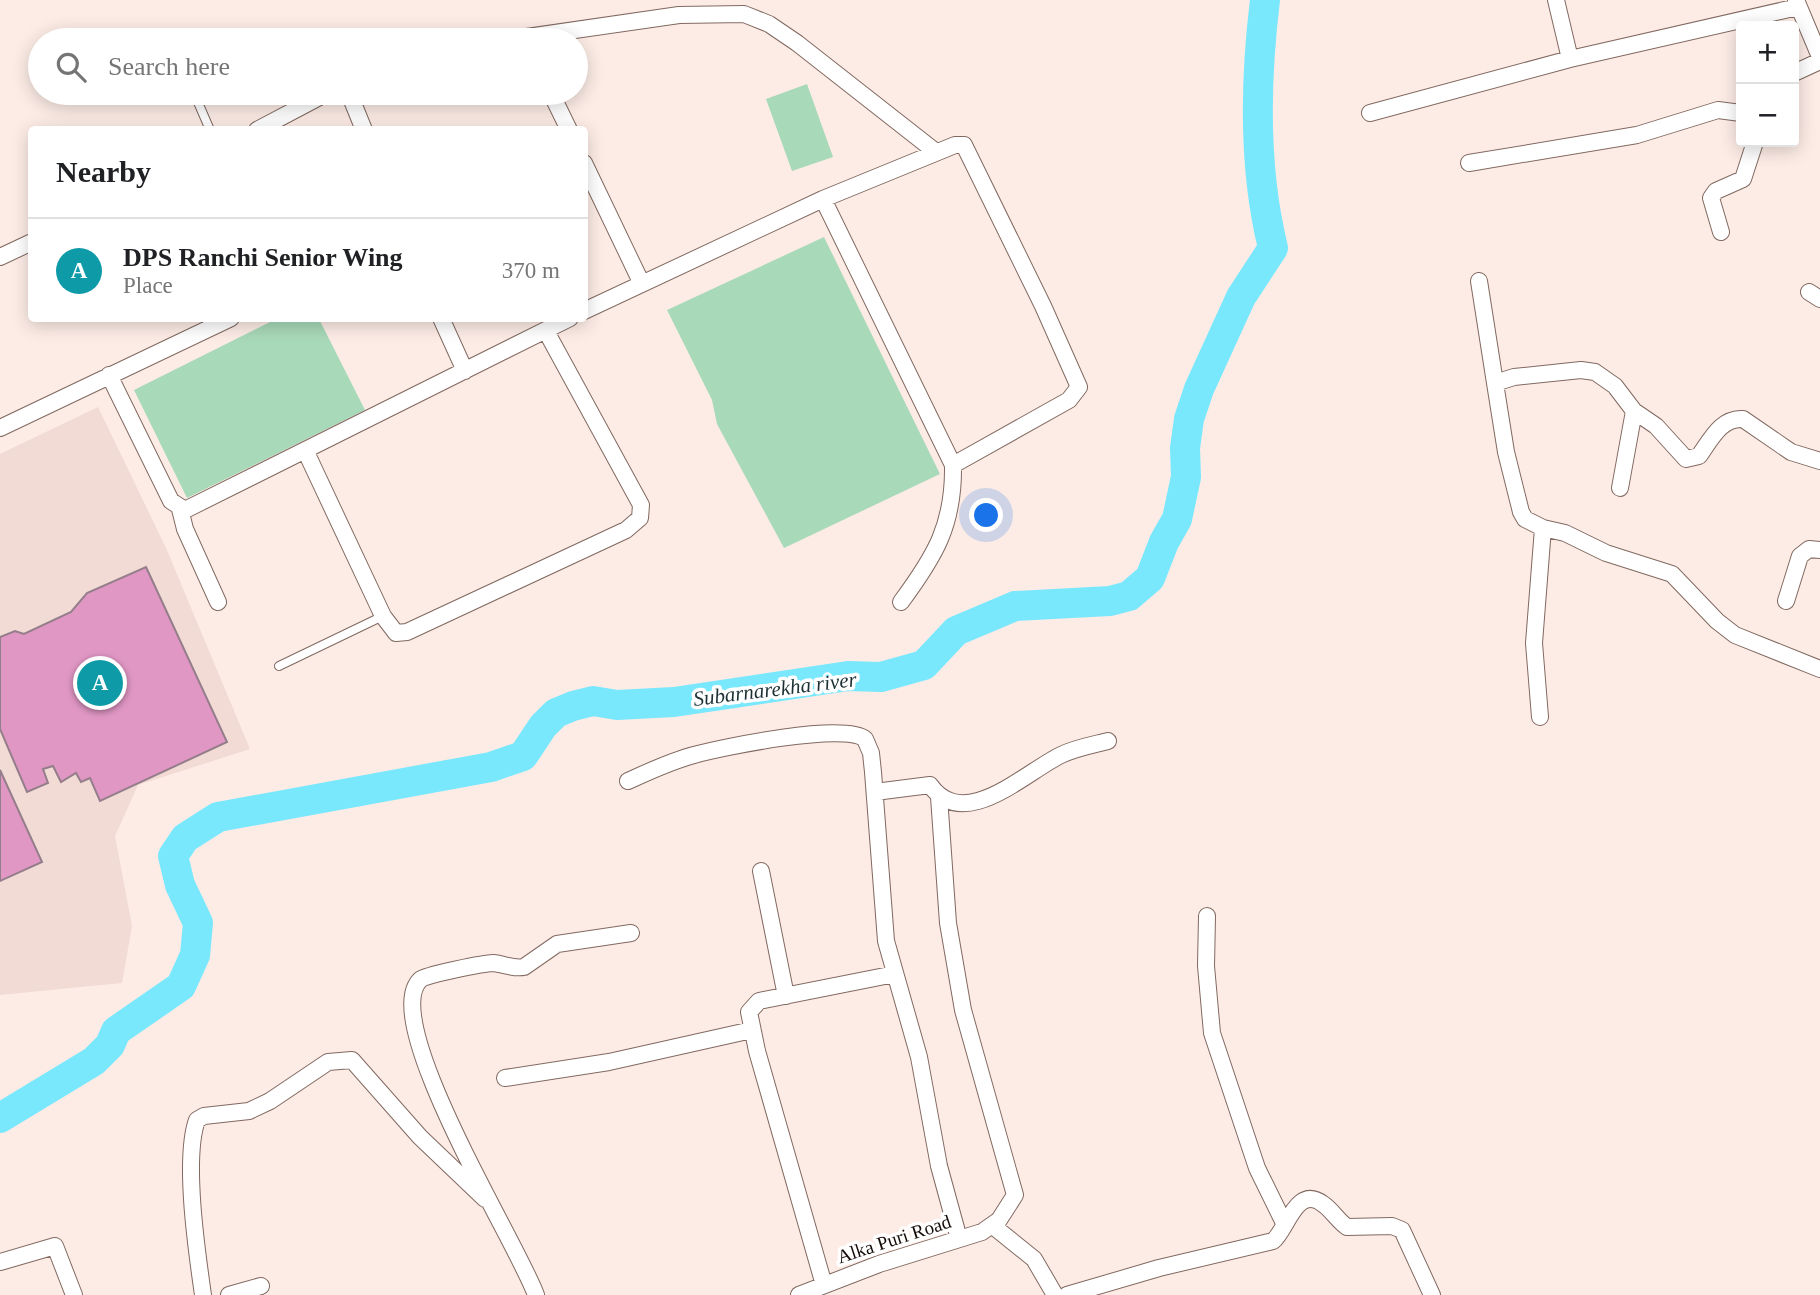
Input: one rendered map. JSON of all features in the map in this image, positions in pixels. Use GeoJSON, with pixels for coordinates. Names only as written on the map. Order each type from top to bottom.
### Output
{"type":"FeatureCollection","features":[{"type":"Feature","properties":{"kind":"street"},"geometry":{"type":"LineString","coordinates":[[1556,0],[1570,58]]}},
{"type":"Feature","properties":{"kind":"street"},"geometry":{"type":"LineString","coordinates":[[1370,113],[1570,58],[1797,4],[1820,59],[1799,70]]}},
{"type":"Feature","properties":{"kind":"street"},"geometry":{"type":"LineString","coordinates":[[588,29],[679,15],[744,14],[769,24],[797,43],[936,152]]}},
{"type":"Feature","properties":{"kind":"street"},"geometry":{"type":"LineString","coordinates":[[265,126],[304,105]]}},
{"type":"Feature","properties":{"kind":"street"},"geometry":{"type":"LineString","coordinates":[[354,105],[362,126]]}},
{"type":"Feature","properties":{"kind":"street"},"geometry":{"type":"LineString","coordinates":[[557,105],[567,126]]}},
{"type":"Feature","properties":{"kind":"street"},"geometry":{"type":"LineString","coordinates":[[1468,163],[1637,135],[1718,110],[1736,112]]}},
{"type":"Feature","properties":{"kind":"street"},"geometry":{"type":"LineString","coordinates":[[588,309],[823,198],[960,144],[967,150],[1079,387],[1069,400],[953,465]]}},
{"type":"Feature","properties":{"kind":"street"},"geometry":{"type":"LineString","coordinates":[[1721,232],[1711,198],[1716,191],[1743,179],[1753,147]]}},
{"type":"Feature","properties":{"kind":"street"},"geometry":{"type":"LineString","coordinates":[[588,171],[641,282]]}},
{"type":"Feature","properties":{"kind":"street"},"geometry":{"type":"LineString","coordinates":[[823,198],[953,465],[954,494],[943,537],[926,568],[901,603]]}},
{"type":"Feature","properties":{"kind":"street"},"geometry":{"type":"LineString","coordinates":[[0,257],[28,244]]}},
{"type":"Feature","properties":{"kind":"street"},"geometry":{"type":"LineString","coordinates":[[1479,282],[1506,453],[1525,519],[1543,528],[1565,533],[1606,553],[1672,574],[1717,621],[1735,635],[1820,669]]}},
{"type":"Feature","properties":{"kind":"street"},"geometry":{"type":"LineString","coordinates":[[0,428],[222,322]]}},
{"type":"Feature","properties":{"kind":"street"},"geometry":{"type":"LineString","coordinates":[[443,322],[465,371]]}},
{"type":"Feature","properties":{"kind":"street"},"geometry":{"type":"LineString","coordinates":[[180,509],[190,509],[306,453],[563,322]]}},
{"type":"Feature","properties":{"kind":"street"},"geometry":{"type":"LineString","coordinates":[[306,453],[383,616],[396,632],[407,632],[626,530],[640,518],[641,505],[632,484],[546,331]]}},
{"type":"Feature","properties":{"kind":"street"},"geometry":{"type":"LineString","coordinates":[[1495,383],[1514,377],[1581,370],[1595,372],[1615,386],[1634,411],[1656,426],[1686,459],[1699,456],[1724,424],[1743,419],[1791,452],[1820,461]]}},
{"type":"Feature","properties":{"kind":"street"},"geometry":{"type":"LineString","coordinates":[[109,375],[160,481],[171,501],[180,509],[185,528],[219,602]]}},
{"type":"Feature","properties":{"kind":"street"},"geometry":{"type":"LineString","coordinates":[[1620,488],[1634,411]]}},
{"type":"Feature","properties":{"kind":"street"},"geometry":{"type":"LineString","coordinates":[[1541,717],[1534,643],[1543,528]]}},
{"type":"Feature","properties":{"kind":"street"},"geometry":{"type":"LineString","coordinates":[[1786,601],[1800,556],[1810,549],[1820,550]]}},
{"type":"Feature","properties":{"kind":"street"},"geometry":{"type":"LineString","coordinates":[[628,781],[697,754],[794,737],[852,733],[860,735],[869,745],[886,941],[919,1057],[941,1177],[960,1239]]}},
{"type":"Feature","properties":{"kind":"street"},"geometry":{"type":"LineString","coordinates":[[875,792],[922,784],[930,785],[939,797],[958,805],[974,802],[1001,791],[1063,754],[1108,741]]}},
{"type":"Feature","properties":{"kind":"street"},"geometry":{"type":"LineString","coordinates":[[939,797],[948,923],[963,1010],[1016,1192],[996,1223],[1034,1259],[1055,1295]]}},
{"type":"Feature","properties":{"kind":"street"},"geometry":{"type":"LineString","coordinates":[[761,871],[786,996]]}},
{"type":"Feature","properties":{"kind":"street"},"geometry":{"type":"LineString","coordinates":[[1207,916],[1207,977],[1212,1033],[1257,1168],[1284,1223]]}},
{"type":"Feature","properties":{"kind":"street"},"geometry":{"type":"LineString","coordinates":[[536,1295],[467,1156],[424,1061],[411,1011],[416,984],[428,974],[488,963],[524,967],[557,944],[631,933]]}},
{"type":"Feature","properties":{"kind":"street"},"geometry":{"type":"LineString","coordinates":[[824,1285],[749,1012],[754,1004],[895,974]]}},
{"type":"Feature","properties":{"kind":"street"},"geometry":{"type":"LineString","coordinates":[[505,1078],[609,1062],[752,1030]]}},
{"type":"Feature","properties":{"kind":"street"},"geometry":{"type":"LineString","coordinates":[[203,1295],[194,1227],[193,1166],[197,1120],[204,1116],[249,1111],[335,1060],[352,1060],[359,1065],[420,1137],[495,1208]]}},
{"type":"Feature","properties":{"kind":"street"},"geometry":{"type":"LineString","coordinates":[[1067,1295],[1160,1268],[1273,1241],[1279,1237],[1284,1223],[1301,1203],[1311,1199],[1322,1202],[1342,1224],[1353,1229],[1397,1226],[1406,1235],[1432,1295]]}},
{"type":"Feature","properties":{"kind":"street","name":"Alka Puri Road"},"geometry":{"type":"LineString","coordinates":[[799,1295],[960,1239],[996,1223]]}},
{"type":"Feature","properties":{"kind":"street"},"geometry":{"type":"LineString","coordinates":[[0,1262],[55,1246],[74,1295]]}},
{"type":"Feature","properties":{"kind":"street"},"geometry":{"type":"LineString","coordinates":[[229,1295],[261,1286]]}},
{"type":"Feature","properties":{"kind":"lane"},"geometry":{"type":"LineString","coordinates":[[199,105],[208,126]]}},
{"type":"Feature","properties":{"kind":"lane"},"geometry":{"type":"LineString","coordinates":[[279,666],[383,616]]}},
{"type":"Feature","properties":{"kind":"shaded area"},"geometry":{"type":"Polygon","coordinates":[[[98,407],[166,548],[250,749],[138,785],[115,836],[132,926],[122,983],[0,995],[0,454],[98,407]]]}},
{"type":"Feature","properties":{"kind":"green space"},"geometry":{"type":"Polygon","coordinates":[[[807,84],[833,157],[792,171],[766,99],[807,84]]]}},
{"type":"Feature","properties":{"kind":"green space"},"geometry":{"type":"Polygon","coordinates":[[[824,237],[940,474],[784,548],[717,424],[712,400],[667,310],[824,237]]]}},
{"type":"Feature","properties":{"kind":"green space"},"geometry":{"type":"Polygon","coordinates":[[[270,322],[321,322],[365,410],[187,498],[134,390],[270,322]]]}},
{"type":"Feature","properties":{"kind":"building"},"geometry":{"type":"Polygon","coordinates":[[[146,567],[227,742],[100,801],[90,778],[81,782],[76,773],[61,782],[53,766],[43,769],[48,783],[27,792],[0,729],[0,637],[15,631],[24,634],[71,612],[87,593],[146,567]]]}},
{"type":"Feature","properties":{"kind":"building"},"geometry":{"type":"Polygon","coordinates":[[[0,770],[42,862],[0,881],[0,770]]]}},
{"type":"Feature","properties":{"kind":"waterway","name":"Subarnarekha river"},"geometry":{"type":"LineString","coordinates":[[0,1118],[94,1061],[110,1045],[116,1031],[181,986],[195,955],[198,923],[180,885],[173,856],[185,838],[218,817],[491,767],[523,756],[543,726],[556,713],[593,701],[617,705],[674,702],[848,676],[881,677],[924,665],[956,631],[1015,606],[1110,601],[1129,596],[1150,578],[1164,542],[1177,519],[1186,477],[1185,448],[1189,419],[1199,389],[1241,297],[1273,248],[1259,156],[1259,62],[1265,0]]}},
{"type":"Feature","properties":{"kind":"place","name":"DPS Ranchi Senior Wing"},"geometry":{"type":"Point","coordinates":[100,683]}}]}
